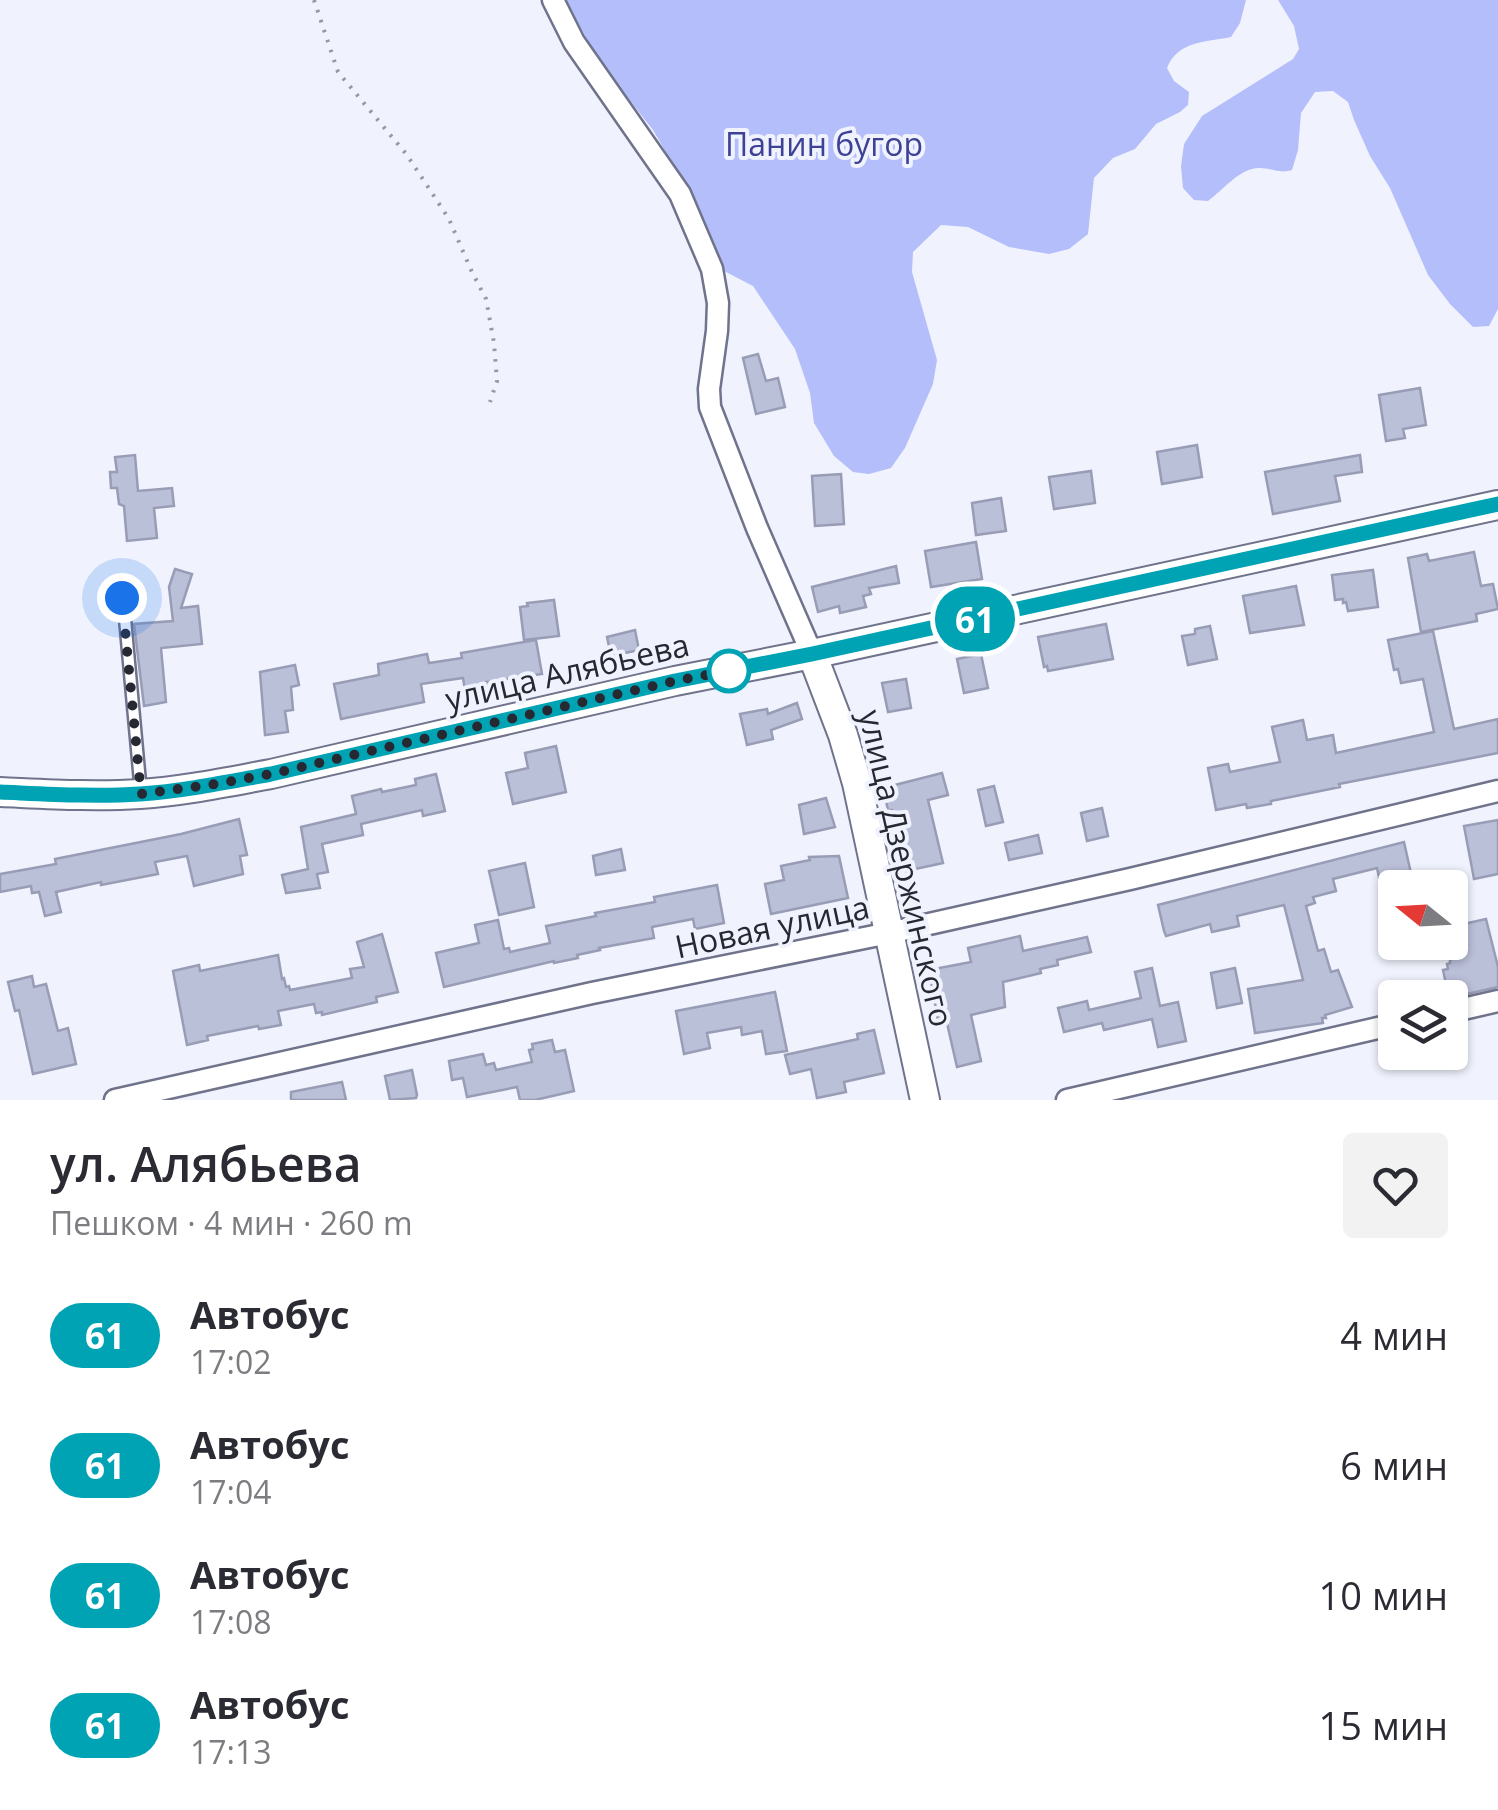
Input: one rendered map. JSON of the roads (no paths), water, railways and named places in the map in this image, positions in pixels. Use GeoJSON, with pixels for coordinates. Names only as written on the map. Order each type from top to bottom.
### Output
{"type":"FeatureCollection","features":[{"type":"Feature","properties":{"kind":"main road","name":"улица Алябьева"},"geometry":{"type":"LineString","coordinates":[[0,792],[141,794],[271,774],[675,681],[1498,504]]}},
{"type":"Feature","properties":{"kind":"main road","name":"улица Дзержинского"},"geometry":{"type":"LineString","coordinates":[[812,654],[844,735],[925,1100]]}},
{"type":"Feature","properties":{"kind":"street"},"geometry":{"type":"LineString","coordinates":[[554,0],[574,42],[680,194],[712,269],[718,303],[708,389],[710,408],[812,654]]}},
{"type":"Feature","properties":{"kind":"street","name":"Новая улица"},"geometry":{"type":"LineString","coordinates":[[115,1100],[610,990],[889,933],[1498,791]]}},
{"type":"Feature","properties":{"kind":"street"},"geometry":{"type":"LineString","coordinates":[[1468,1008],[1498,1001]]}},
{"type":"Feature","properties":{"kind":"street"},"geometry":{"type":"LineString","coordinates":[[1067,1100],[1378,1028]]}},
{"type":"Feature","properties":{"kind":"lane"},"geometry":{"type":"LineString","coordinates":[[122,598],[141,794]]}},
{"type":"Feature","properties":{"kind":"park label","name":"Панин бугор"},"geometry":{"type":"Point","coordinates":[824,143]}}]}
